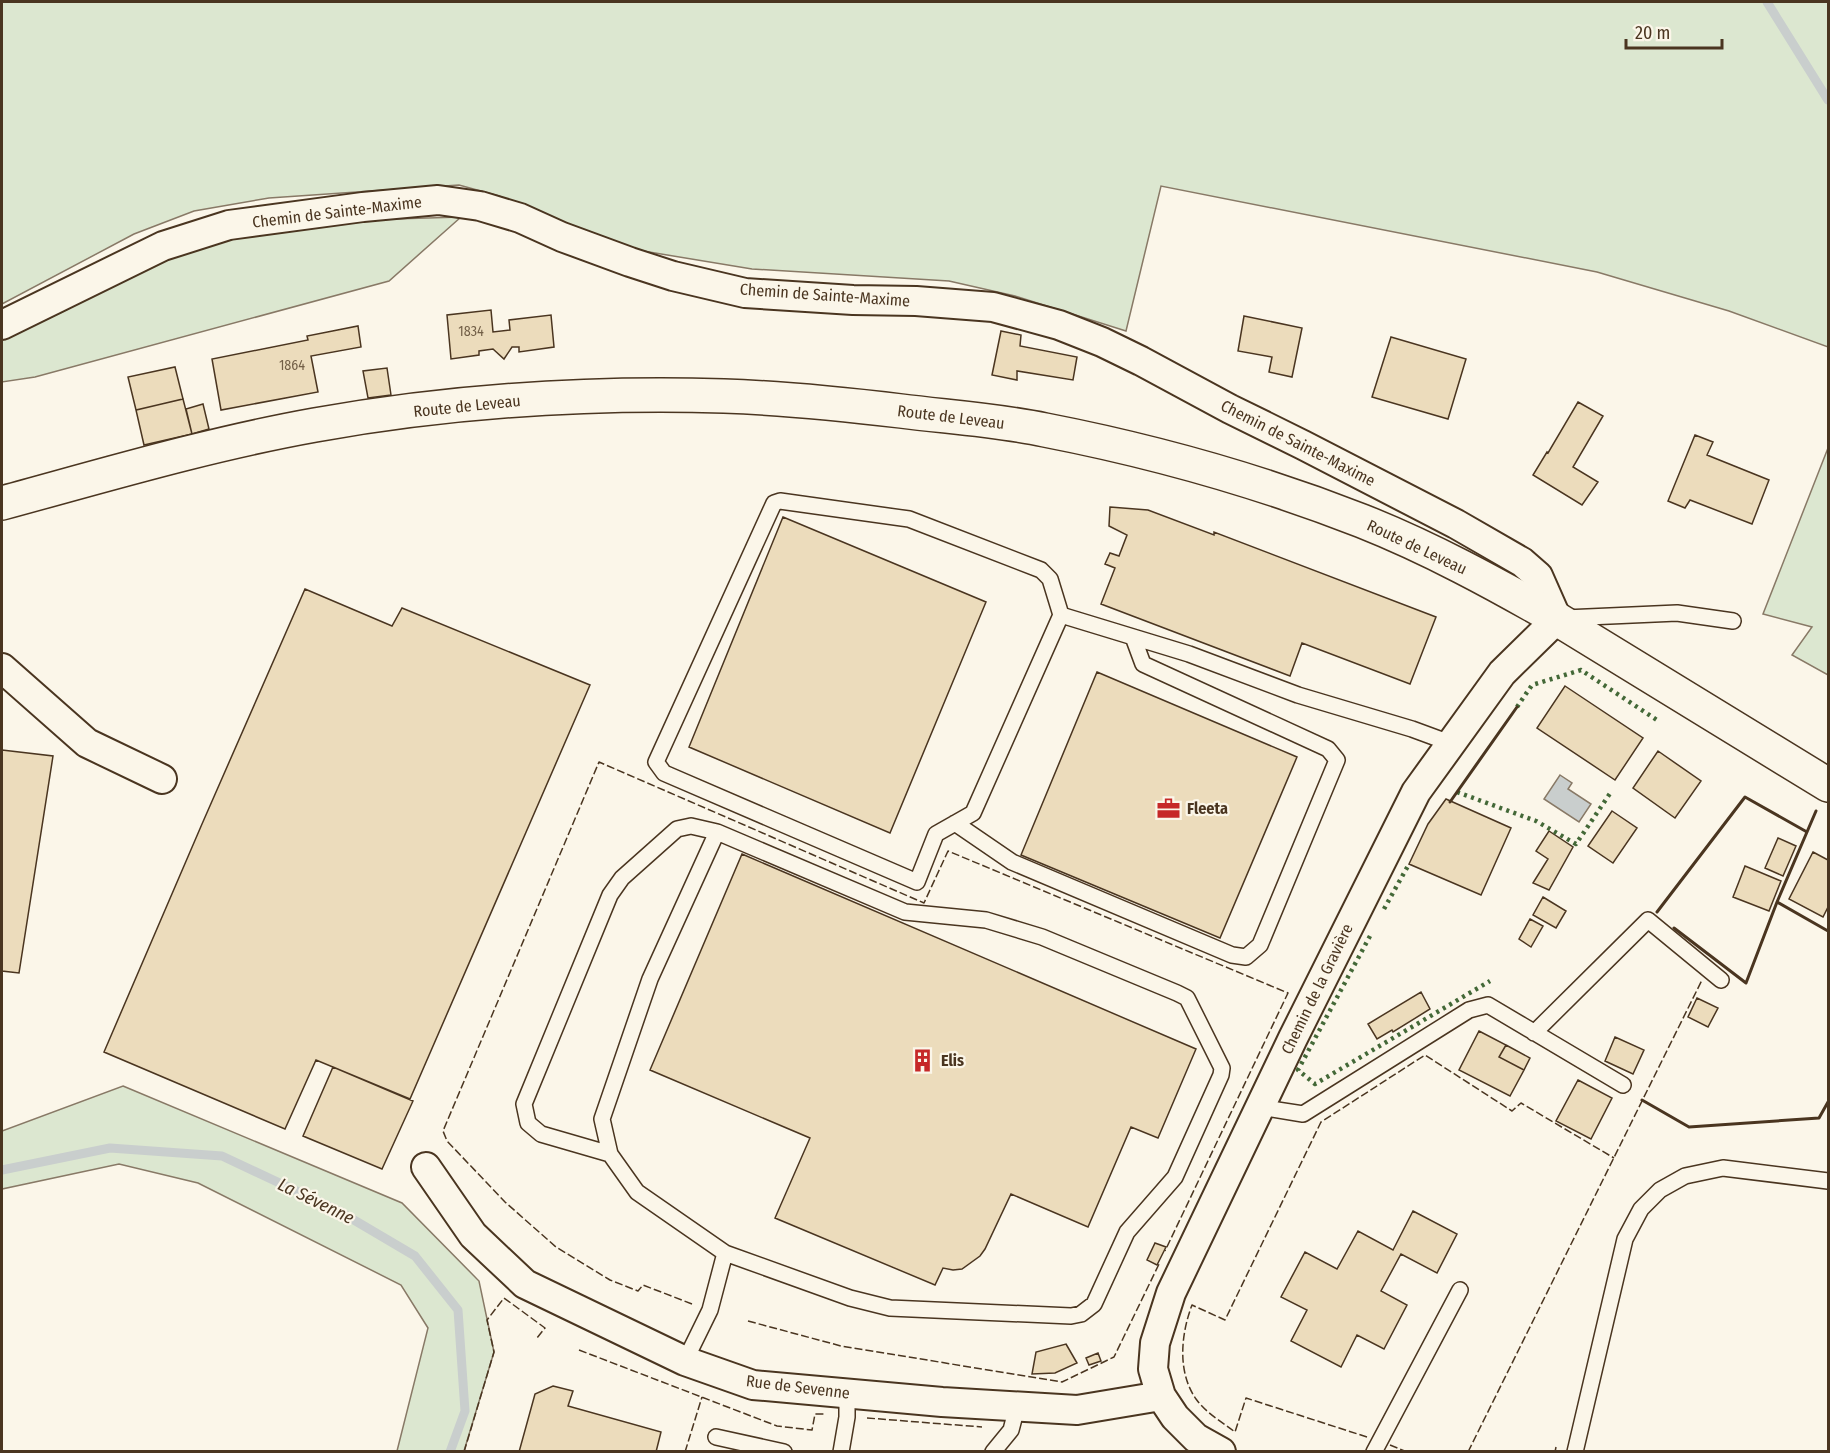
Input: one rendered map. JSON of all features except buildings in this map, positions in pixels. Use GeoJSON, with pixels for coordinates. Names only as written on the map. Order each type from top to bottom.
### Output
{"type":"FeatureCollection","features":[{"type":"Feature","properties":{"kind":"street","name":"Chemin de Sainte-Maxime"},"geometry":{"type":"LineString","coordinates":[[2,325],[163,246],[229,225],[363,207],[438,200],[480,206],[520,218],[562,237],[640,266],[745,293],[993,307],[1059,325],[1141,361],[1456,524],[1522,562],[1538,576],[1557,619]]}},
{"type":"Feature","properties":{"kind":"street","name":"Route de Leveau"},"geometry":{"type":"LineString","coordinates":[[2,503],[198,450],[315,425],[505,400],[726,396],[822,402],[1041,429],[1136,449],[1274,489],[1365,522],[1419,546],[1512,593],[1557,619],[1828,785]]}},
{"type":"Feature","properties":{"kind":"street","name":"Chemin de la Gravière"},"geometry":{"type":"LineString","coordinates":[[1161,1396],[1153,1369],[1155,1343],[1171,1293],[1259,1107],[1416,792],[1502,673],[1557,619]]}},
{"type":"Feature","properties":{"kind":"street"},"geometry":{"type":"LineString","coordinates":[[2,668],[87,743],[162,779]]}},
{"type":"Feature","properties":{"kind":"street","name":"Rue de Sevenne"},"geometry":{"type":"LineString","coordinates":[[426,1167],[473,1235],[525,1284],[685,1361],[753,1384],[847,1394],[1077,1410],[1161,1396]]}},
{"type":"Feature","properties":{"kind":"street"},"geometry":{"type":"LineString","coordinates":[[1161,1396],[1175,1418],[1196,1438],[1221,1452]]}},
{"type":"Feature","properties":{"kind":"lane"},"geometry":{"type":"LineString","coordinates":[[780,501],[909,519],[1019,561],[1041,570],[1050,579],[1061,615],[973,813],[936,834],[917,882],[664,772],[656,762],[774,503],[780,501]]}},
{"type":"Feature","properties":{"kind":"lane"},"geometry":{"type":"LineString","coordinates":[[1557,619],[1677,613],[1733,621]]}},
{"type":"Feature","properties":{"kind":"lane"},"geometry":{"type":"LineString","coordinates":[[1061,615],[1189,654],[1298,695],[1412,729],[1450,743]]}},
{"type":"Feature","properties":{"kind":"lane"},"geometry":{"type":"LineString","coordinates":[[955,823],[1012,862],[1232,955],[1246,957],[1260,945],[1337,760],[1328,749],[1143,664],[1133,637]]}},
{"type":"Feature","properties":{"kind":"lane"},"geometry":{"type":"LineString","coordinates":[[610,1154],[541,1134],[528,1123],[524,1104],[610,895],[622,878],[677,829],[691,826],[717,832],[905,912],[986,920],[1042,938],[1178,993],[1187,998],[1222,1068],[1221,1075],[1175,1177],[1127,1232],[1094,1304],[1081,1314],[1071,1316],[890,1308],[850,1298],[725,1253],[637,1192],[610,1154],[602,1119],[650,979],[717,832]]}},
{"type":"Feature","properties":{"kind":"lane"},"geometry":{"type":"LineString","coordinates":[[1534,1033],[1648,920],[1721,980]]}},
{"type":"Feature","properties":{"kind":"lane"},"geometry":{"type":"LineString","coordinates":[[1259,1107],[1303,1114],[1469,1010],[1488,1005],[1623,1085]]}},
{"type":"Feature","properties":{"kind":"lane"},"geometry":{"type":"LineString","coordinates":[[1575,1452],[1625,1239],[1641,1209],[1660,1190],[1685,1176],[1723,1168],[1828,1181]]}},
{"type":"Feature","properties":{"kind":"lane"},"geometry":{"type":"LineString","coordinates":[[685,1361],[710,1310],[725,1253]]}},
{"type":"Feature","properties":{"kind":"lane"},"geometry":{"type":"LineString","coordinates":[[1374,1452],[1460,1290]]}},
{"type":"Feature","properties":{"kind":"lane"},"geometry":{"type":"LineString","coordinates":[[841,1452],[847,1417],[847,1394]]}},
{"type":"Feature","properties":{"kind":"lane"},"geometry":{"type":"LineString","coordinates":[[993,1452],[1011,1430],[1017,1407]]}},
{"type":"Feature","properties":{"kind":"lane"},"geometry":{"type":"LineString","coordinates":[[716,1437],[784,1452]]}},
{"type":"Feature","properties":{"kind":"green space"},"geometry":{"type":"Polygon","coordinates":[[[2,2],[1828,2],[1828,347],[1729,311],[1597,272],[1161,186],[1126,331],[1015,296],[949,281],[752,269],[643,251],[580,230],[499,196],[459,185],[269,198],[194,211],[134,234],[2,304],[2,2]]]}},
{"type":"Feature","properties":{"kind":"green space"},"geometry":{"type":"Polygon","coordinates":[[[461,217],[389,281],[35,377],[2,382],[2,340],[62,312],[171,252],[262,226],[461,217]]]}},
{"type":"Feature","properties":{"kind":"green space"},"geometry":{"type":"Polygon","coordinates":[[[1828,448],[1828,675],[1792,655],[1812,627],[1763,614],[1828,448]]]}},
{"type":"Feature","properties":{"kind":"green space"},"geometry":{"type":"Polygon","coordinates":[[[123,1086],[402,1203],[479,1281],[494,1352],[464,1451],[397,1451],[428,1328],[401,1285],[198,1183],[119,1164],[2,1189],[2,1131],[123,1086]]]}},
{"type":"Feature","properties":{"kind":"shaded area"},"geometry":{"type":"Polygon","coordinates":[[[1560,775],[1572,783],[1568,789],[1591,804],[1579,822],[1544,799],[1560,775]]]}},
{"type":"Feature","properties":{"kind":"waterway"},"geometry":{"type":"LineString","coordinates":[[1767,2],[1828,100]]}},
{"type":"Feature","properties":{"kind":"waterway","name":"La Sévenne"},"geometry":{"type":"LineString","coordinates":[[2,1170],[110,1148],[222,1156],[337,1210],[415,1256],[458,1310],[465,1411],[450,1452]]}},
{"type":"Feature","properties":{"kind":"hedge"},"geometry":{"type":"LineString","coordinates":[[1517,707],[1532,685],[1581,670],[1660,722]]}},
{"type":"Feature","properties":{"kind":"hedge"},"geometry":{"type":"LineString","coordinates":[[1457,792],[1536,821],[1576,844],[1611,792]]}},
{"type":"Feature","properties":{"kind":"hedge"},"geometry":{"type":"LineString","coordinates":[[1384,909],[1409,864]]}},
{"type":"Feature","properties":{"kind":"hedge"},"geometry":{"type":"LineString","coordinates":[[1370,936],[1298,1070],[1315,1084],[1490,981]]}},
{"type":"Feature","properties":{"kind":"fence"},"geometry":{"type":"LineString","coordinates":[[692,1304],[643,1285],[638,1291],[610,1280],[556,1247],[505,1202],[447,1141],[443,1131],[599,762],[924,903],[948,851],[1288,993],[1165,1251]]}},
{"type":"Feature","properties":{"kind":"fence"},"geometry":{"type":"LineString","coordinates":[[1468,1452],[1702,980]]}},
{"type":"Feature","properties":{"kind":"fence"},"geometry":{"type":"LineString","coordinates":[[1367,1437],[1246,1398],[1235,1432],[1209,1413],[1196,1399],[1183,1365],[1183,1340],[1192,1305],[1225,1320],[1321,1122],[1425,1055],[1512,1111],[1521,1103],[1614,1158]]}},
{"type":"Feature","properties":{"kind":"fence"},"geometry":{"type":"LineString","coordinates":[[748,1321],[841,1346],[1062,1382],[1114,1357],[1160,1262]]}},
{"type":"Feature","properties":{"kind":"fence"},"geometry":{"type":"LineString","coordinates":[[464,1452],[494,1352],[487,1320],[504,1298],[545,1328],[537,1338]]}},
{"type":"Feature","properties":{"kind":"fence"},"geometry":{"type":"LineString","coordinates":[[579,1350],[777,1426],[812,1430],[815,1414],[824,1414]]}},
{"type":"Feature","properties":{"kind":"fence"},"geometry":{"type":"LineString","coordinates":[[685,1452],[702,1397]]}},
{"type":"Feature","properties":{"kind":"fence"},"geometry":{"type":"LineString","coordinates":[[867,1418],[982,1427]]}},
{"type":"Feature","properties":{"kind":"fence"},"geometry":{"type":"LineString","coordinates":[[1390,1445],[1407,1452]]}},
{"type":"Feature","properties":{"kind":"fence"},"geometry":{"type":"LineString","coordinates":[[1555,1452],[1556,1447]]}},
{"type":"Feature","properties":{"kind":"wall"},"geometry":{"type":"LineString","coordinates":[[1450,802],[1517,707]]}},
{"type":"Feature","properties":{"kind":"wall"},"geometry":{"type":"LineString","coordinates":[[1657,912],[1745,797],[1807,832]]}},
{"type":"Feature","properties":{"kind":"wall"},"geometry":{"type":"LineString","coordinates":[[1674,928],[1746,983],[1777,902],[1816,811]]}},
{"type":"Feature","properties":{"kind":"wall"},"geometry":{"type":"LineString","coordinates":[[1777,902],[1828,931]]}},
{"type":"Feature","properties":{"kind":"wall"},"geometry":{"type":"LineString","coordinates":[[1642,1100],[1689,1127],[1819,1118],[1828,1102]]}},
{"type":"Feature","properties":{"kind":"place","name":"Fleeta"},"geometry":{"type":"Point","coordinates":[1169,808]}},
{"type":"Feature","properties":{"kind":"place","name":"Elis"},"geometry":{"type":"Point","coordinates":[923,1060]}}]}
